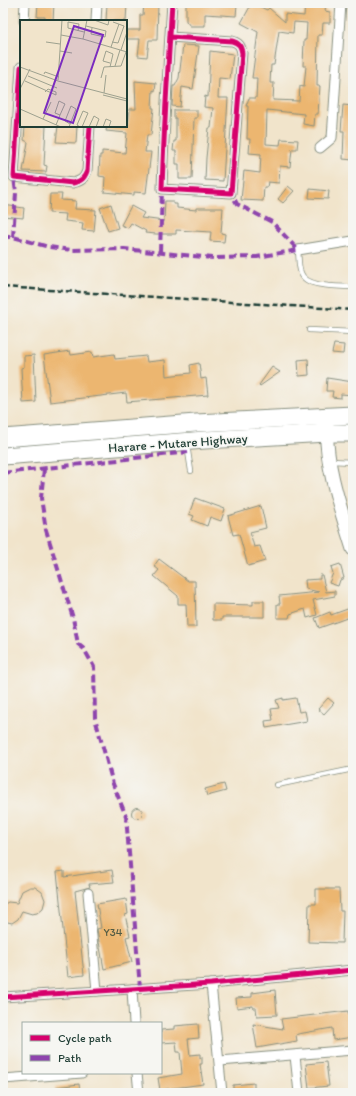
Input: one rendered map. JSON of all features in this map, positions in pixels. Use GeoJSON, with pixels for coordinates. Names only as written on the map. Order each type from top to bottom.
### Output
{"type":"FeatureCollection","features":[{"type":"Feature","properties":{"kind":"highway","name":"Harare - Mutare Highway"},"geometry":{"type":"LineString","coordinates":[[3,438],[196,423],[328,415],[353,415]]}},
{"type":"Feature","properties":{"kind":"highway","name":"Harare - Mutare Highway"},"geometry":{"type":"LineString","coordinates":[[3,456],[186,442],[327,433],[353,433]]}},
{"type":"Feature","properties":{"kind":"street"},"geometry":{"type":"LineString","coordinates":[[24,20],[25,3]]}},
{"type":"Feature","properties":{"kind":"street"},"geometry":{"type":"LineString","coordinates":[[96,20],[97,3]]}},
{"type":"Feature","properties":{"kind":"street"},"geometry":{"type":"LineString","coordinates":[[170,37],[232,41],[238,43],[241,47],[242,53],[231,193],[162,189],[170,37],[172,3]]}},
{"type":"Feature","properties":{"kind":"street"},"geometry":{"type":"LineString","coordinates":[[320,148],[332,138],[341,3]]}},
{"type":"Feature","properties":{"kind":"street"},"geometry":{"type":"LineString","coordinates":[[20,83],[14,177],[73,183],[80,182],[87,172],[90,127]]}},
{"type":"Feature","properties":{"kind":"street"},"geometry":{"type":"LineString","coordinates":[[298,250],[353,241]]}},
{"type":"Feature","properties":{"kind":"street"},"geometry":{"type":"LineString","coordinates":[[328,415],[327,433],[330,461],[336,493],[353,549]]}},
{"type":"Feature","properties":{"kind":"street"},"geometry":{"type":"LineString","coordinates":[[88,893],[97,991]]}},
{"type":"Feature","properties":{"kind":"street"},"geometry":{"type":"LineString","coordinates":[[3,997],[211,984],[353,970]]}},
{"type":"Feature","properties":{"kind":"street"},"geometry":{"type":"LineString","coordinates":[[211,984],[220,1061],[222,1093]]}},
{"type":"Feature","properties":{"kind":"street"},"geometry":{"type":"LineString","coordinates":[[132,988],[134,1022]]}},
{"type":"Feature","properties":{"kind":"street"},"geometry":{"type":"LineString","coordinates":[[220,1061],[353,1050]]}},
{"type":"Feature","properties":{"kind":"street"},"geometry":{"type":"LineString","coordinates":[[295,1056],[299,1093]]}},
{"type":"Feature","properties":{"kind":"street"},"geometry":{"type":"LineString","coordinates":[[3,1079],[69,1074]]}},
{"type":"Feature","properties":{"kind":"street"},"geometry":{"type":"LineString","coordinates":[[137,1074],[139,1093]]}},
{"type":"Feature","properties":{"kind":"lane"},"geometry":{"type":"LineString","coordinates":[[298,250],[301,273],[308,282],[353,287]]}},
{"type":"Feature","properties":{"kind":"lane"},"geometry":{"type":"LineString","coordinates":[[309,330],[353,332]]}},
{"type":"Feature","properties":{"kind":"lane"},"geometry":{"type":"LineString","coordinates":[[186,442],[192,471]]}},
{"type":"Feature","properties":{"kind":"lane"},"geometry":{"type":"LineString","coordinates":[[330,461],[353,462]]}},
{"type":"Feature","properties":{"kind":"lane"},"geometry":{"type":"LineString","coordinates":[[277,785],[353,769]]}},
{"type":"Feature","properties":{"kind":"building"},"geometry":{"type":"Polygon","coordinates":[[[38,3],[54,3],[53,20],[45,20],[45,17],[37,17],[38,3]]]}},
{"type":"Feature","properties":{"kind":"building"},"geometry":{"type":"Polygon","coordinates":[[[107,3],[127,3],[126,20],[106,20],[107,3]]]}},
{"type":"Feature","properties":{"kind":"building"},"geometry":{"type":"Polygon","coordinates":[[[144,3],[158,3],[157,40],[149,40],[147,57],[138,56],[140,39],[127,39],[127,30],[140,30],[140,15],[143,15],[144,3]]]}},
{"type":"Feature","properties":{"kind":"building"},"geometry":{"type":"Polygon","coordinates":[[[186,3],[237,4],[236,16],[205,14],[205,26],[190,26],[186,21],[186,3]]]}},
{"type":"Feature","properties":{"kind":"building"},"geometry":{"type":"Polygon","coordinates":[[[252,3],[267,10],[269,8],[285,22],[285,14],[304,16],[305,3],[326,3],[325,11],[330,12],[330,23],[323,23],[322,35],[318,35],[317,86],[320,86],[318,114],[315,114],[314,126],[303,124],[304,114],[267,110],[266,144],[280,145],[281,139],[298,140],[297,149],[292,149],[290,167],[280,166],[279,183],[268,182],[267,187],[264,187],[263,201],[241,200],[244,171],[260,173],[261,154],[249,153],[250,139],[247,139],[248,106],[246,106],[249,98],[256,98],[257,78],[252,78],[258,32],[241,23],[252,3]],[[294,22],[293,33],[279,31],[274,65],[271,65],[270,83],[274,83],[273,100],[299,101],[300,86],[304,87],[306,66],[303,66],[304,40],[306,40],[307,23],[294,22]]]}},
{"type":"Feature","properties":{"kind":"building"},"geometry":{"type":"Polygon","coordinates":[[[183,45],[199,46],[193,89],[182,87],[180,107],[172,106],[173,86],[175,86],[179,78],[183,45]]]}},
{"type":"Feature","properties":{"kind":"building"},"geometry":{"type":"Polygon","coordinates":[[[210,51],[233,54],[230,79],[219,78],[218,98],[228,98],[223,181],[205,180],[209,128],[211,128],[213,108],[204,107],[205,96],[208,97],[210,51]]]}},
{"type":"Feature","properties":{"kind":"building"},"geometry":{"type":"Polygon","coordinates":[[[135,81],[156,83],[155,91],[153,90],[152,108],[154,108],[151,135],[147,135],[145,152],[151,152],[146,193],[134,192],[134,195],[104,192],[105,177],[99,176],[100,155],[102,155],[102,151],[125,153],[127,133],[106,131],[107,127],[127,127],[130,109],[136,109],[135,81]]]}},
{"type":"Feature","properties":{"kind":"building"},"geometry":{"type":"Polygon","coordinates":[[[343,105],[353,106],[353,160],[343,159],[344,131],[341,131],[343,105]]]}},
{"type":"Feature","properties":{"kind":"building"},"geometry":{"type":"Polygon","coordinates":[[[174,110],[197,110],[197,118],[194,118],[192,179],[179,179],[179,164],[176,164],[176,151],[173,151],[174,141],[176,141],[176,118],[174,118],[174,110]]]}},
{"type":"Feature","properties":{"kind":"building"},"geometry":{"type":"Polygon","coordinates":[[[25,127],[46,127],[44,165],[47,166],[46,172],[23,171],[28,142],[24,140],[25,127]]]}},
{"type":"Feature","properties":{"kind":"building"},"geometry":{"type":"Polygon","coordinates":[[[58,127],[77,127],[76,143],[56,142],[58,127]]]}},
{"type":"Feature","properties":{"kind":"building"},"geometry":{"type":"Polygon","coordinates":[[[288,186],[294,191],[283,203],[278,199],[288,186]]]}},
{"type":"Feature","properties":{"kind":"building"},"geometry":{"type":"Polygon","coordinates":[[[310,189],[329,191],[328,199],[309,198],[310,189]]]}},
{"type":"Feature","properties":{"kind":"building"},"geometry":{"type":"Polygon","coordinates":[[[50,194],[62,194],[61,200],[76,201],[75,209],[96,210],[94,231],[82,230],[83,223],[65,221],[66,214],[49,213],[50,194]]]}},
{"type":"Feature","properties":{"kind":"building"},"geometry":{"type":"Polygon","coordinates":[[[165,201],[173,201],[173,204],[177,204],[177,208],[196,210],[196,208],[223,208],[221,233],[225,234],[224,242],[210,241],[211,232],[176,230],[176,234],[156,234],[145,233],[146,231],[131,223],[128,228],[121,225],[131,206],[144,213],[141,218],[164,221],[165,201]]]}},
{"type":"Feature","properties":{"kind":"building"},"geometry":{"type":"Polygon","coordinates":[[[111,204],[118,228],[108,231],[100,208],[111,204]]]}},
{"type":"Feature","properties":{"kind":"building"},"geometry":{"type":"Polygon","coordinates":[[[3,205],[24,208],[23,218],[3,216],[3,205]]]}},
{"type":"Feature","properties":{"kind":"building"},"geometry":{"type":"Polygon","coordinates":[[[334,344],[344,345],[343,354],[332,353],[334,344]]]}},
{"type":"Feature","properties":{"kind":"building"},"geometry":{"type":"Polygon","coordinates":[[[70,351],[71,355],[92,352],[93,357],[114,354],[115,359],[146,356],[147,362],[165,360],[166,376],[191,373],[190,365],[199,363],[201,379],[206,378],[208,395],[127,402],[126,393],[50,402],[44,355],[70,351]]]}},
{"type":"Feature","properties":{"kind":"building"},"geometry":{"type":"Polygon","coordinates":[[[34,355],[36,402],[23,403],[21,368],[24,367],[24,356],[34,355]]]}},
{"type":"Feature","properties":{"kind":"building"},"geometry":{"type":"Polygon","coordinates":[[[308,359],[309,375],[299,376],[298,360],[308,359]]]}},
{"type":"Feature","properties":{"kind":"building"},"geometry":{"type":"Polygon","coordinates":[[[272,367],[280,372],[260,386],[259,385],[272,367]]]}},
{"type":"Feature","properties":{"kind":"building"},"geometry":{"type":"Polygon","coordinates":[[[327,378],[353,382],[353,395],[341,394],[341,398],[332,397],[333,391],[326,391],[327,378]]]}},
{"type":"Feature","properties":{"kind":"building"},"geometry":{"type":"Polygon","coordinates":[[[195,498],[225,509],[221,521],[210,517],[207,526],[192,520],[194,516],[189,514],[195,498]]]}},
{"type":"Feature","properties":{"kind":"building"},"geometry":{"type":"Polygon","coordinates":[[[261,506],[266,528],[250,532],[254,547],[260,546],[265,561],[248,566],[239,534],[233,535],[228,516],[261,506]]]}},
{"type":"Feature","properties":{"kind":"building"},"geometry":{"type":"Polygon","coordinates":[[[159,559],[188,581],[195,581],[196,627],[187,627],[186,604],[178,604],[178,596],[154,576],[159,570],[154,566],[159,559]]]}},
{"type":"Feature","properties":{"kind":"building"},"geometry":{"type":"Polygon","coordinates":[[[340,564],[344,578],[340,580],[338,586],[329,583],[333,573],[331,567],[340,564]]]}},
{"type":"Feature","properties":{"kind":"building"},"geometry":{"type":"Polygon","coordinates":[[[320,575],[322,575],[326,592],[335,591],[335,596],[313,600],[317,615],[307,618],[305,609],[290,614],[289,618],[277,618],[277,604],[280,604],[279,596],[319,592],[306,589],[305,580],[320,579],[320,575]]]}},
{"type":"Feature","properties":{"kind":"building"},"geometry":{"type":"Polygon","coordinates":[[[253,601],[264,601],[264,617],[222,617],[222,620],[213,620],[213,604],[253,605],[253,601]]]}},
{"type":"Feature","properties":{"kind":"building"},"geometry":{"type":"Polygon","coordinates":[[[353,607],[353,631],[347,618],[319,628],[315,618],[330,612],[331,615],[353,607]]]}},
{"type":"Feature","properties":{"kind":"building"},"geometry":{"type":"Polygon","coordinates":[[[283,698],[283,700],[296,698],[299,712],[305,711],[307,721],[266,728],[265,721],[273,720],[271,709],[279,708],[276,700],[283,698]]]}},
{"type":"Feature","properties":{"kind":"building"},"geometry":{"type":"Polygon","coordinates":[[[328,698],[334,703],[324,714],[318,709],[328,698]]]}},
{"type":"Feature","properties":{"kind":"building"},"geometry":{"type":"Polygon","coordinates":[[[224,784],[226,791],[207,796],[205,789],[224,784]]]}},
{"type":"Feature","properties":{"kind":"building"},"geometry":{"type":"Polygon","coordinates":[[[137,807],[141,809],[143,813],[141,817],[137,819],[133,817],[131,813],[133,809],[137,807]]]}},
{"type":"Feature","properties":{"kind":"building"},"geometry":{"type":"Polygon","coordinates":[[[112,870],[114,882],[89,884],[90,887],[75,891],[84,975],[68,977],[57,872],[64,871],[64,877],[112,870]]]}},
{"type":"Feature","properties":{"kind":"building"},"geometry":{"type":"Polygon","coordinates":[[[30,887],[35,887],[42,892],[45,900],[43,908],[37,913],[32,914],[22,911],[18,919],[12,923],[3,921],[3,905],[8,902],[17,903],[22,891],[30,887]]]}},
{"type":"Feature","properties":{"kind":"building"},"geometry":{"type":"Polygon","coordinates":[[[316,889],[339,889],[340,911],[343,911],[342,943],[308,942],[309,904],[316,904],[316,889]]]}},
{"type":"Feature","properties":{"kind":"building"},"geometry":{"type":"Polygon","coordinates":[[[126,899],[128,914],[125,915],[130,936],[126,937],[132,962],[104,969],[97,929],[101,928],[97,904],[126,899]]]}},
{"type":"Feature","properties":{"kind":"building"},"geometry":{"type":"Polygon","coordinates":[[[275,990],[277,1015],[257,1016],[256,1008],[253,1008],[253,1006],[237,1008],[236,998],[252,997],[252,993],[275,990]]]}},
{"type":"Feature","properties":{"kind":"building"},"geometry":{"type":"Polygon","coordinates":[[[348,1011],[349,1018],[352,1017],[353,1037],[333,1040],[332,1028],[298,1034],[296,1035],[297,1041],[257,1048],[253,1024],[283,1029],[281,1019],[348,1011]]]}},
{"type":"Feature","properties":{"kind":"building"},"geometry":{"type":"Polygon","coordinates":[[[198,1024],[199,1038],[188,1039],[190,1055],[200,1054],[200,1058],[202,1057],[202,1064],[200,1064],[203,1084],[160,1090],[158,1078],[182,1074],[180,1052],[177,1052],[176,1042],[162,1043],[162,1030],[174,1029],[174,1026],[198,1024]]]}},
{"type":"Feature","properties":{"kind":"building"},"geometry":{"type":"Polygon","coordinates":[[[326,1062],[329,1086],[309,1088],[306,1064],[326,1062]]]}},
{"type":"Feature","properties":{"kind":"building"},"geometry":{"type":"Polygon","coordinates":[[[254,1083],[254,1093],[233,1093],[233,1085],[254,1083]]]}},
{"type":"Feature","properties":{"kind":"building"},"geometry":{"type":"Polygon","coordinates":[[[79,1084],[80,1093],[57,1093],[56,1087],[79,1084]]]}},
{"type":"Feature","properties":{"kind":"railway"},"geometry":{"type":"LineString","coordinates":[[3,287],[353,310]]}},
{"type":"Feature","properties":{"kind":"marked path"},"geometry":{"type":"LineString","coordinates":[[13,237],[16,193],[14,177]]}},
{"type":"Feature","properties":{"kind":"marked path"},"geometry":{"type":"LineString","coordinates":[[160,252],[162,189]]}},
{"type":"Feature","properties":{"kind":"marked path"},"geometry":{"type":"LineString","coordinates":[[3,237],[13,237],[49,247],[72,250],[124,249],[213,258],[257,257],[298,250],[272,222],[237,204],[231,193]]}},
{"type":"Feature","properties":{"kind":"marked path"},"geometry":{"type":"LineString","coordinates":[[3,473],[188,452]]}},
{"type":"Feature","properties":{"kind":"marked path"},"geometry":{"type":"LineString","coordinates":[[44,469],[41,498],[46,530],[73,618],[78,644],[84,649],[94,667],[95,718],[113,784],[126,816],[140,988]]}},
{"type":"Feature","properties":{"kind":"cycle path"},"geometry":{"type":"LineString","coordinates":[[170,37],[232,41],[238,44],[241,48],[242,53],[231,193],[162,189],[165,119],[172,3]]}},
{"type":"Feature","properties":{"kind":"cycle path"},"geometry":{"type":"LineString","coordinates":[[20,83],[14,177],[73,183],[80,180],[87,171],[90,127]]}},
{"type":"Feature","properties":{"kind":"cycle path"},"geometry":{"type":"LineString","coordinates":[[3,997],[211,984],[353,970]]}}]}
